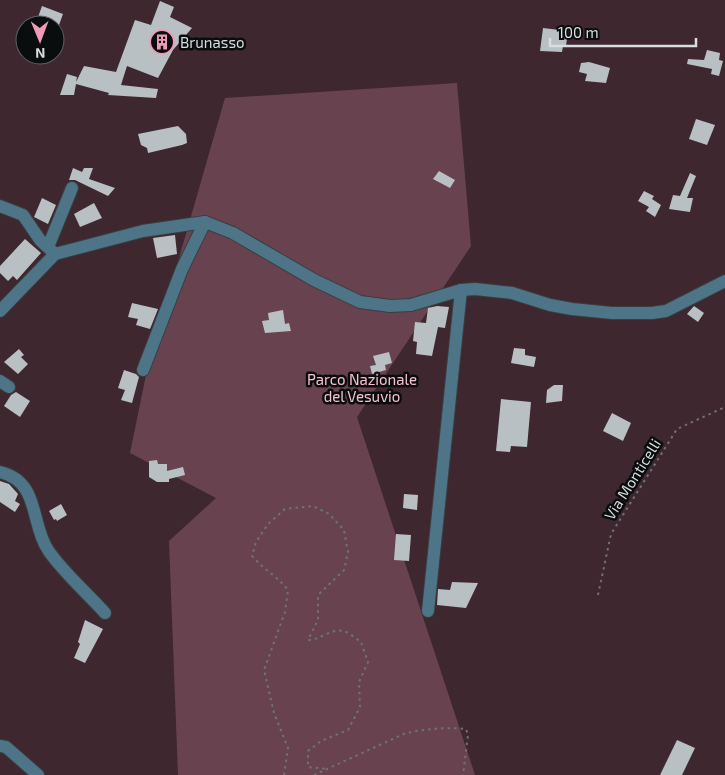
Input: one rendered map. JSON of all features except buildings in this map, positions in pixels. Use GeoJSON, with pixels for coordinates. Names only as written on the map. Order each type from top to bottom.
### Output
{"type":"FeatureCollection","features":[{"type":"Feature","properties":{"kind":"street"},"geometry":{"type":"LineString","coordinates":[[0,311],[51,250],[72,188]]}},
{"type":"Feature","properties":{"kind":"street"},"geometry":{"type":"LineString","coordinates":[[0,206],[24,215],[40,240],[51,250]]}},
{"type":"Feature","properties":{"kind":"street"},"geometry":{"type":"LineString","coordinates":[[51,250],[143,231],[205,222],[233,233],[314,280],[360,302],[390,306],[411,305],[461,290],[475,289],[512,293],[550,305],[579,310],[612,313],[652,313],[666,311],[725,281]]}},
{"type":"Feature","properties":{"kind":"street"},"geometry":{"type":"LineString","coordinates":[[143,370],[182,268],[205,222]]}},
{"type":"Feature","properties":{"kind":"street"},"geometry":{"type":"LineString","coordinates":[[428,611],[461,290]]}},
{"type":"Feature","properties":{"kind":"street"},"geometry":{"type":"LineString","coordinates":[[0,472],[18,480],[28,490],[47,549],[105,613]]}},
{"type":"Feature","properties":{"kind":"street"},"geometry":{"type":"LineString","coordinates":[[0,746],[6,747],[38,775]]}},
{"type":"Feature","properties":{"kind":"path","name":"Via Monticelli"},"geometry":{"type":"LineString","coordinates":[[598,595],[611,534],[676,429],[725,407]]}},
{"type":"Feature","properties":{"kind":"path"},"geometry":{"type":"LineString","coordinates":[[284,775],[288,748],[274,713],[264,670],[285,612],[288,590],[278,577],[260,566],[252,556],[256,542],[268,524],[285,509],[313,506],[329,514],[344,530],[348,552],[344,570],[318,595],[318,620],[308,640],[316,640],[328,633],[344,631],[361,642],[368,662],[359,682],[360,707],[348,730],[321,741],[308,751],[308,767],[327,769]]}},
{"type":"Feature","properties":{"kind":"path"},"geometry":{"type":"LineString","coordinates":[[314,775],[406,733],[420,730],[456,728],[466,730],[468,735],[463,775]]}},
{"type":"Feature","properties":{"kind":"green space","name":"Parco Nazionale del Vesuvio"},"geometry":{"type":"Polygon","coordinates":[[[0,0],[725,0],[725,775],[0,775],[0,0]]]}},
{"type":"Feature","properties":{"kind":"green space"},"geometry":{"type":"Polygon","coordinates":[[[457,83],[471,246],[357,417],[475,775],[178,775],[169,541],[216,498],[130,453],[155,331],[175,272],[225,98],[457,83]]]}},
{"type":"Feature","properties":{"kind":"place","name":"Brunasso"},"geometry":{"type":"Point","coordinates":[162,42]}}]}
